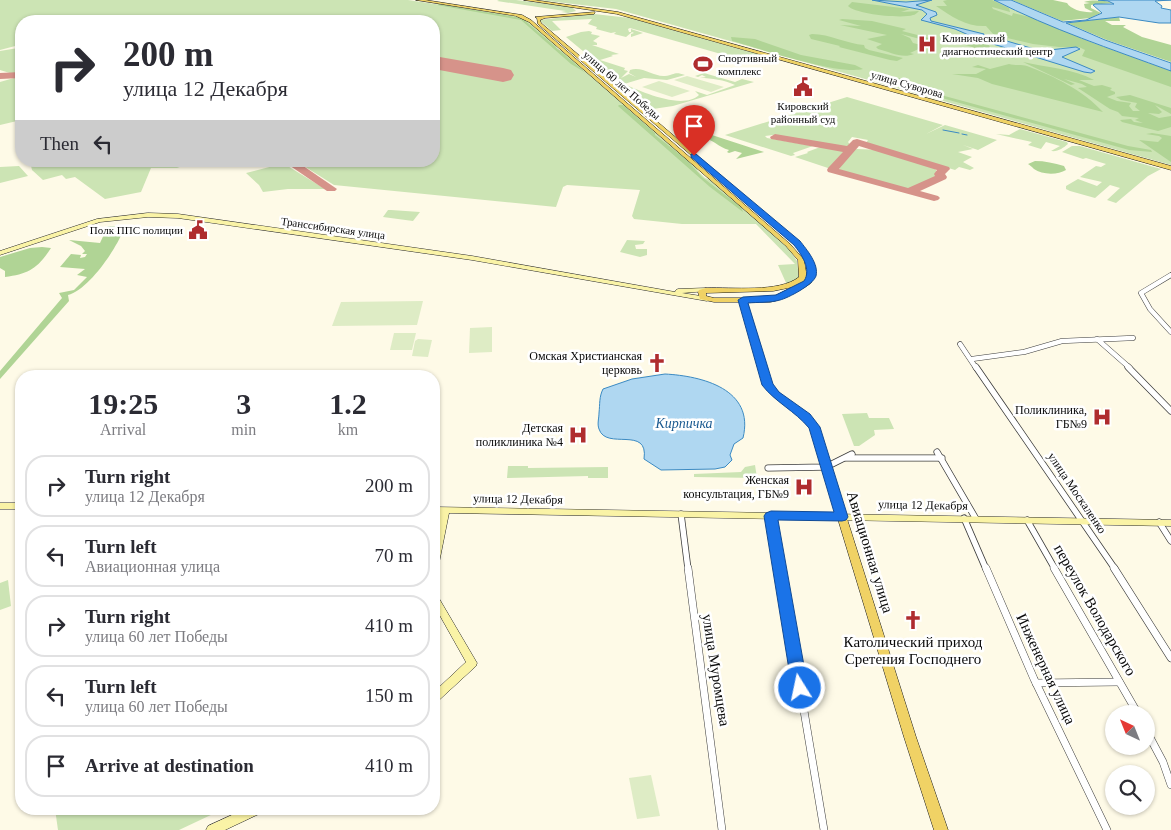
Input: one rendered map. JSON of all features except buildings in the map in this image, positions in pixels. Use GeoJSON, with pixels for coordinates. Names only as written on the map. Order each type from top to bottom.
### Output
{"type":"FeatureCollection","features":[{"type":"Feature","properties":{"kind":"main road"},"geometry":{"type":"LineString","coordinates":[[419,0],[443,0]]}},
{"type":"Feature","properties":{"kind":"main road"},"geometry":{"type":"LineString","coordinates":[[419,0],[518,16],[543,17],[577,12],[578,10],[570,5]]}},
{"type":"Feature","properties":{"kind":"main road"},"geometry":{"type":"LineString","coordinates":[[526,0],[570,5],[617,13],[639,19]]}},
{"type":"Feature","properties":{"kind":"main road"},"geometry":{"type":"LineString","coordinates":[[438,3],[528,16],[550,16]]}},
{"type":"Feature","properties":{"kind":"main road","name":"улица Суворова"},"geometry":{"type":"LineString","coordinates":[[570,14],[600,13],[639,19],[1171,168]]}},
{"type":"Feature","properties":{"kind":"main road","name":"улица 60 лет Победы"},"geometry":{"type":"LineString","coordinates":[[518,16],[528,19],[544,30],[793,249],[801,260],[803,269],[803,278],[797,284],[789,287],[666,291]]}},
{"type":"Feature","properties":{"kind":"main road"},"geometry":{"type":"LineString","coordinates":[[543,17],[537,20],[544,30]]}},
{"type":"Feature","properties":{"kind":"main road","name":"улица 60 лет Победы"},"geometry":{"type":"LineString","coordinates":[[634,108],[694,156],[801,248],[811,268],[811,276],[807,282],[778,298],[743,300],[707,299],[666,291]]}},
{"type":"Feature","properties":{"kind":"main road"},"geometry":{"type":"LineString","coordinates":[[687,157],[694,156]]}},
{"type":"Feature","properties":{"kind":"main road"},"geometry":{"type":"LineString","coordinates":[[754,215],[762,214]]}},
{"type":"Feature","properties":{"kind":"main road","name":"Транссибирская улица"},"geometry":{"type":"LineString","coordinates":[[0,253],[99,220],[166,216],[412,248],[666,291]]}},
{"type":"Feature","properties":{"kind":"main road"},"geometry":{"type":"LineString","coordinates":[[770,289],[778,292],[780,295],[778,298]]}},
{"type":"Feature","properties":{"kind":"main road"},"geometry":{"type":"LineString","coordinates":[[706,290],[702,294],[707,299]]}},
{"type":"Feature","properties":{"kind":"main road","name":"Авиационная улица"},"geometry":{"type":"LineString","coordinates":[[743,300],[768,385],[775,394],[811,422],[941,830]]}},
{"type":"Feature","properties":{"kind":"main road"},"geometry":{"type":"LineString","coordinates":[[0,506],[15,506]]}},
{"type":"Feature","properties":{"kind":"main road","name":"улица 12 Декабря"},"geometry":{"type":"LineString","coordinates":[[440,511],[1171,523]]}},
{"type":"Feature","properties":{"kind":"main road"},"geometry":{"type":"LineString","coordinates":[[440,535],[445,511]]}},
{"type":"Feature","properties":{"kind":"main road"},"geometry":{"type":"LineString","coordinates":[[440,607],[472,663],[440,692]]}},
{"type":"Feature","properties":{"kind":"main road"},"geometry":{"type":"LineString","coordinates":[[212,830],[245,815]]}},
{"type":"Feature","properties":{"kind":"street"},"geometry":{"type":"LineString","coordinates":[[1171,275],[1141,293],[1150,309],[1171,332]]}},
{"type":"Feature","properties":{"kind":"street"},"geometry":{"type":"LineString","coordinates":[[972,359],[1024,352],[1062,341],[1133,338]]}},
{"type":"Feature","properties":{"kind":"street"},"geometry":{"type":"LineString","coordinates":[[1098,339],[1125,362],[1171,411]]}},
{"type":"Feature","properties":{"kind":"street","name":"улица Москаленко"},"geometry":{"type":"LineString","coordinates":[[960,344],[1082,521],[1171,658]]}},
{"type":"Feature","properties":{"kind":"street"},"geometry":{"type":"LineString","coordinates":[[937,452],[976,519]]}},
{"type":"Feature","properties":{"kind":"street"},"geometry":{"type":"LineString","coordinates":[[768,468],[826,467],[852,454]]}},
{"type":"Feature","properties":{"kind":"street"},"geometry":{"type":"LineString","coordinates":[[846,458],[942,458]]}},
{"type":"Feature","properties":{"kind":"street","name":"улица Муромцева"},"geometry":{"type":"LineString","coordinates":[[682,514],[689,583],[711,733],[722,830]]}},
{"type":"Feature","properties":{"kind":"street"},"geometry":{"type":"LineString","coordinates":[[771,516],[824,830]]}},
{"type":"Feature","properties":{"kind":"street","name":"Инженерная улица"},"geometry":{"type":"LineString","coordinates":[[964,518],[1036,683],[1107,830]]}},
{"type":"Feature","properties":{"kind":"street","name":"переулок Володарского"},"geometry":{"type":"LineString","coordinates":[[1027,520],[1133,705]]}},
{"type":"Feature","properties":{"kind":"street"},"geometry":{"type":"LineString","coordinates":[[1159,522],[1171,541]]}},
{"type":"Feature","properties":{"kind":"street"},"geometry":{"type":"LineString","coordinates":[[1036,683],[1119,682]]}},
{"type":"Feature","properties":{"kind":"street"},"geometry":{"type":"LineString","coordinates":[[1155,746],[1164,762],[1171,785]]}},
{"type":"Feature","properties":{"kind":"green space"},"geometry":{"type":"Polygon","coordinates":[[[0,0],[408,0],[515,16],[528,21],[555,44],[557,49],[563,51],[698,169],[705,178],[711,180],[789,249],[797,261],[799,278],[787,285],[778,265],[795,264],[756,224],[682,224],[634,219],[632,216],[640,190],[567,185],[563,187],[556,207],[334,185],[306,167],[440,167],[440,15],[15,15],[15,46],[0,50],[0,0]]]}},
{"type":"Feature","properties":{"kind":"green space"},"geometry":{"type":"Polygon","coordinates":[[[516,0],[572,7],[576,11],[561,12],[566,11],[497,1],[516,0]]]}},
{"type":"Feature","properties":{"kind":"green space"},"geometry":{"type":"Polygon","coordinates":[[[539,0],[994,0],[1059,29],[1171,71],[1171,165],[616,9],[539,0]]]}},
{"type":"Feature","properties":{"kind":"green space"},"geometry":{"type":"Polygon","coordinates":[[[992,0],[1009,8],[1010,12],[992,7],[993,9],[1012,16],[1013,13],[1030,17],[1093,43],[1171,71],[1171,87],[1082,56],[1085,50],[1079,47],[1033,44],[994,35],[986,26],[966,23],[936,6],[947,6],[943,1],[992,0]]]}},
{"type":"Feature","properties":{"kind":"green space"},"geometry":{"type":"Polygon","coordinates":[[[1012,0],[1053,0],[1067,3],[1072,8],[1078,10],[1090,12],[1093,12],[1085,8],[1084,4],[1090,3],[1084,2],[1105,1],[1112,3],[1091,5],[1091,8],[1101,13],[1090,18],[1062,21],[1012,0]]]}},
{"type":"Feature","properties":{"kind":"green space"},"geometry":{"type":"Polygon","coordinates":[[[852,2],[910,9],[901,12],[919,11],[914,15],[907,16],[879,15],[852,9],[848,6],[852,2]]]}},
{"type":"Feature","properties":{"kind":"green space"},"geometry":{"type":"Polygon","coordinates":[[[437,5],[522,18],[586,73],[571,64],[521,20],[437,5]]]}},
{"type":"Feature","properties":{"kind":"green space"},"geometry":{"type":"Polygon","coordinates":[[[594,14],[630,18],[776,59],[756,64],[630,28],[628,29],[629,32],[631,32],[631,29],[643,33],[631,37],[631,34],[634,33],[632,32],[626,37],[614,34],[616,32],[611,33],[596,29],[597,27],[588,24],[592,19],[552,21],[561,30],[552,31],[539,20],[594,14]]]}},
{"type":"Feature","properties":{"kind":"green space"},"geometry":{"type":"Polygon","coordinates":[[[1119,17],[1120,21],[1105,21],[1112,25],[1126,25],[1123,27],[1142,37],[1171,45],[1171,62],[1107,40],[1067,23],[1119,17]]]}},
{"type":"Feature","properties":{"kind":"green space"},"geometry":{"type":"Polygon","coordinates":[[[839,20],[872,21],[906,29],[902,31],[933,39],[920,39],[901,34],[910,38],[913,43],[925,46],[910,53],[914,54],[905,56],[878,49],[876,47],[882,44],[867,39],[887,35],[840,25],[861,26],[839,20]]]}},
{"type":"Feature","properties":{"kind":"green space"},"geometry":{"type":"Polygon","coordinates":[[[589,31],[592,32],[591,34],[600,36],[593,41],[597,45],[592,45],[619,54],[600,60],[625,68],[624,70],[628,71],[621,78],[629,74],[636,77],[629,73],[630,70],[635,69],[661,76],[676,73],[685,75],[667,80],[644,78],[624,84],[660,98],[682,101],[699,95],[695,91],[707,95],[735,85],[709,78],[700,78],[706,77],[702,75],[695,76],[704,73],[735,82],[742,79],[754,82],[673,106],[653,109],[566,37],[589,31]]]}},
{"type":"Feature","properties":{"kind":"green space"},"geometry":{"type":"Polygon","coordinates":[[[812,34],[864,45],[869,50],[903,58],[897,61],[890,60],[839,47],[811,39],[809,35],[812,34]]]}},
{"type":"Feature","properties":{"kind":"green space"},"geometry":{"type":"Polygon","coordinates":[[[731,37],[755,39],[801,55],[855,65],[863,69],[851,70],[818,65],[732,41],[731,37]]]}},
{"type":"Feature","properties":{"kind":"green space"},"geometry":{"type":"Polygon","coordinates":[[[971,39],[989,45],[991,50],[1007,50],[1018,57],[1006,56],[1018,60],[951,41],[971,39]]]}},
{"type":"Feature","properties":{"kind":"green space"},"geometry":{"type":"Polygon","coordinates":[[[15,48],[15,74],[0,70],[0,51],[15,48]]]}},
{"type":"Feature","properties":{"kind":"green space"},"geometry":{"type":"Polygon","coordinates":[[[1023,62],[1086,76],[1094,80],[1079,80],[1094,86],[1102,85],[1112,88],[1110,90],[1115,92],[1115,94],[1107,97],[1131,103],[1129,106],[1133,111],[1140,111],[1135,107],[1137,103],[1121,100],[1116,97],[1130,95],[1171,108],[1171,114],[1155,105],[1162,112],[1159,114],[1148,113],[1159,118],[1171,116],[1171,127],[1158,131],[1122,122],[1120,120],[1131,119],[1134,122],[1143,123],[1135,120],[1139,118],[1122,116],[1110,109],[1078,88],[1087,87],[1082,84],[1064,79],[1075,84],[1071,85],[1023,62]]]}},
{"type":"Feature","properties":{"kind":"green space"},"geometry":{"type":"Polygon","coordinates":[[[1009,64],[1027,66],[1058,79],[1087,97],[1103,112],[992,84],[978,78],[952,74],[976,74],[986,69],[972,67],[978,65],[990,69],[1009,64]]]}},
{"type":"Feature","properties":{"kind":"green space"},"geometry":{"type":"Polygon","coordinates":[[[879,74],[903,79],[900,82],[930,92],[1128,146],[1151,150],[1152,152],[1129,150],[906,88],[880,79],[879,74]]]}},
{"type":"Feature","properties":{"kind":"green space"},"geometry":{"type":"Polygon","coordinates":[[[687,76],[724,87],[711,92],[674,80],[687,76]]]}},
{"type":"Feature","properties":{"kind":"green space"},"geometry":{"type":"Polygon","coordinates":[[[15,78],[15,121],[0,125],[0,82],[15,78]]]}},
{"type":"Feature","properties":{"kind":"green space"},"geometry":{"type":"Polygon","coordinates":[[[659,81],[690,91],[672,97],[642,87],[659,81]]]}},
{"type":"Feature","properties":{"kind":"green space"},"geometry":{"type":"Polygon","coordinates":[[[847,97],[943,125],[926,134],[945,125],[997,140],[978,150],[963,145],[973,149],[958,152],[972,157],[963,162],[974,168],[970,170],[959,167],[955,170],[866,143],[868,140],[852,137],[848,142],[852,147],[846,149],[773,135],[765,136],[767,138],[813,146],[793,153],[795,155],[791,156],[725,135],[847,97]]]}},
{"type":"Feature","properties":{"kind":"green space"},"geometry":{"type":"Polygon","coordinates":[[[619,105],[623,105],[655,135],[686,159],[702,177],[741,207],[743,212],[710,187],[619,105]]]}},
{"type":"Feature","properties":{"kind":"green space"},"geometry":{"type":"Polygon","coordinates":[[[1020,129],[1067,142],[1068,144],[1058,150],[1051,151],[1060,146],[1046,142],[1041,149],[1028,145],[1032,142],[996,134],[1009,135],[1020,129]]]}},
{"type":"Feature","properties":{"kind":"green space"},"geometry":{"type":"Polygon","coordinates":[[[1146,134],[1171,136],[1171,162],[1139,140],[1158,142],[1162,138],[1146,134]]]}},
{"type":"Feature","properties":{"kind":"green space"},"geometry":{"type":"Polygon","coordinates":[[[712,135],[764,152],[736,159],[742,153],[735,151],[729,153],[727,152],[729,150],[703,138],[712,135]]]}},
{"type":"Feature","properties":{"kind":"green space"},"geometry":{"type":"Polygon","coordinates":[[[823,146],[846,152],[831,169],[795,157],[808,153],[823,146]]]}},
{"type":"Feature","properties":{"kind":"green space"},"geometry":{"type":"Polygon","coordinates":[[[1072,146],[1080,146],[1161,169],[1148,176],[1116,203],[1107,200],[1120,188],[1110,185],[1095,198],[1070,191],[1066,189],[1066,186],[1078,179],[1097,186],[1102,182],[1080,177],[1096,166],[1101,167],[1106,164],[1062,152],[1072,146]]]}},
{"type":"Feature","properties":{"kind":"green space"},"geometry":{"type":"Polygon","coordinates":[[[853,150],[882,150],[935,168],[939,177],[909,191],[840,171],[839,167],[853,150]]]}},
{"type":"Feature","properties":{"kind":"green space"},"geometry":{"type":"Polygon","coordinates":[[[1035,161],[1050,162],[1064,166],[1066,170],[1054,173],[1041,172],[1028,164],[1035,161]]]}},
{"type":"Feature","properties":{"kind":"green space"},"geometry":{"type":"Polygon","coordinates":[[[0,167],[20,167],[28,176],[0,183],[0,167]]]}},
{"type":"Feature","properties":{"kind":"green space"},"geometry":{"type":"Polygon","coordinates":[[[31,167],[180,167],[151,168],[141,192],[105,199],[75,177],[66,179],[62,175],[43,180],[32,170],[31,167]]]}},
{"type":"Feature","properties":{"kind":"green space"},"geometry":{"type":"Polygon","coordinates":[[[269,167],[289,167],[325,189],[288,189],[263,192],[259,185],[246,173],[269,167]]]}},
{"type":"Feature","properties":{"kind":"green space"},"geometry":{"type":"Polygon","coordinates":[[[388,210],[420,212],[413,221],[383,217],[388,210]]]}},
{"type":"Feature","properties":{"kind":"green space"},"geometry":{"type":"Polygon","coordinates":[[[108,226],[122,226],[123,231],[114,249],[100,269],[84,286],[68,295],[69,301],[0,379],[0,371],[62,298],[59,293],[74,290],[87,277],[77,275],[85,269],[60,267],[71,254],[81,255],[80,258],[85,257],[87,254],[82,254],[85,251],[81,246],[69,240],[100,243],[108,226]]]}},
{"type":"Feature","properties":{"kind":"green space"},"geometry":{"type":"Polygon","coordinates":[[[627,240],[645,241],[643,244],[635,245],[636,249],[647,249],[647,255],[640,257],[620,252],[627,240]]]}},
{"type":"Feature","properties":{"kind":"green space"},"geometry":{"type":"Polygon","coordinates":[[[30,248],[51,248],[42,261],[27,272],[5,277],[5,271],[0,268],[0,257],[30,248]]]}},
{"type":"Feature","properties":{"kind":"green space"},"geometry":{"type":"Polygon","coordinates":[[[423,301],[417,325],[332,326],[341,302],[423,301]]]}},
{"type":"Feature","properties":{"kind":"green space"},"geometry":{"type":"Polygon","coordinates":[[[492,327],[492,352],[469,353],[470,328],[492,327]]]}},
{"type":"Feature","properties":{"kind":"green space"},"geometry":{"type":"Polygon","coordinates":[[[394,333],[416,333],[412,350],[390,350],[394,333]]]}},
{"type":"Feature","properties":{"kind":"green space"},"geometry":{"type":"Polygon","coordinates":[[[418,339],[432,340],[428,357],[412,356],[415,341],[418,339]]]}},
{"type":"Feature","properties":{"kind":"green space"},"geometry":{"type":"Polygon","coordinates":[[[867,413],[869,418],[889,418],[894,429],[874,430],[875,435],[859,446],[854,446],[842,414],[867,413]]]}},
{"type":"Feature","properties":{"kind":"green space"},"geometry":{"type":"Polygon","coordinates":[[[755,465],[757,478],[694,477],[694,474],[741,472],[745,467],[755,465]]]}},
{"type":"Feature","properties":{"kind":"green space"},"geometry":{"type":"Polygon","coordinates":[[[508,466],[528,466],[528,468],[608,467],[608,478],[588,478],[588,476],[507,478],[508,466]]]}},
{"type":"Feature","properties":{"kind":"green space"},"geometry":{"type":"Polygon","coordinates":[[[8,580],[11,606],[0,610],[0,583],[8,580]]]}},
{"type":"Feature","properties":{"kind":"green space"},"geometry":{"type":"Polygon","coordinates":[[[651,775],[660,816],[637,819],[629,778],[651,775]]]}},
{"type":"Feature","properties":{"kind":"green space"},"geometry":{"type":"Polygon","coordinates":[[[56,815],[211,815],[179,830],[58,830],[56,815]]]}},
{"type":"Feature","properties":{"kind":"water"},"geometry":{"type":"Polygon","coordinates":[[[872,0],[906,2],[932,0],[916,5],[936,12],[937,15],[930,18],[931,21],[984,34],[984,36],[973,37],[955,29],[921,20],[927,14],[922,10],[872,0]]]}},
{"type":"Feature","properties":{"kind":"water"},"geometry":{"type":"Polygon","coordinates":[[[994,0],[1011,0],[1063,22],[1086,20],[1102,13],[1093,5],[1095,4],[1114,4],[1098,0],[1171,0],[1155,1],[1162,6],[1161,8],[1171,10],[1171,23],[1119,17],[1066,23],[1105,40],[1171,63],[1171,71],[1059,29],[994,0]]]}},
{"type":"Feature","properties":{"kind":"water"},"geometry":{"type":"Polygon","coordinates":[[[985,37],[993,37],[1041,51],[1076,47],[1080,49],[1062,57],[1095,71],[1091,73],[1084,72],[980,40],[985,37]]]}},
{"type":"Feature","properties":{"kind":"water","name":"Кирпичка"},"geometry":{"type":"Polygon","coordinates":[[[665,374],[679,375],[709,382],[722,388],[733,397],[741,408],[745,421],[743,438],[734,444],[730,455],[732,460],[725,467],[715,469],[661,470],[644,459],[644,449],[640,443],[634,440],[610,438],[603,435],[599,429],[600,401],[603,389],[632,379],[665,374]]]}},
{"type":"Feature","properties":{"kind":"waterway"},"geometry":{"type":"LineString","coordinates":[[943,130],[959,133]]}},
{"type":"Feature","properties":{"kind":"waterway"},"geometry":{"type":"LineString","coordinates":[[962,134],[967,135]]}},
{"type":"Feature","properties":{"kind":"taxiway"},"geometry":{"type":"LineString","coordinates":[[0,76],[15,75]]}},
{"type":"Feature","properties":{"kind":"taxiway"},"geometry":{"type":"LineString","coordinates":[[775,137],[850,150]]}},
{"type":"Feature","properties":{"kind":"taxiway"},"geometry":{"type":"LineString","coordinates":[[850,150],[857,142],[945,169],[939,174],[942,177],[910,192]]}},
{"type":"Feature","properties":{"kind":"taxiway"},"geometry":{"type":"LineString","coordinates":[[850,150],[832,170],[934,198]]}},
{"type":"Feature","properties":{"kind":"taxiway"},"geometry":{"type":"LineString","coordinates":[[297,167],[331,189]]}},
{"type":"Feature","properties":{"kind":"runway"},"geometry":{"type":"LineString","coordinates":[[440,63],[503,75]]}},
{"type":"Feature","properties":{"kind":"place","name":"Клинический диагностический центр"},"geometry":{"type":"Point","coordinates":[927,44]}},
{"type":"Feature","properties":{"kind":"place","name":"Спортивный комплекс"},"geometry":{"type":"Point","coordinates":[703,64]}},
{"type":"Feature","properties":{"kind":"place","name":"Кировский районный суд"},"geometry":{"type":"Point","coordinates":[803,87]}},
{"type":"Feature","properties":{"kind":"place","name":"Полк ППС полиции"},"geometry":{"type":"Point","coordinates":[198,230]}},
{"type":"Feature","properties":{"kind":"place","name":"Омская Христианская церковь"},"geometry":{"type":"Point","coordinates":[657,363]}},
{"type":"Feature","properties":{"kind":"place","name":"Поликлиника, ГБ№9"},"geometry":{"type":"Point","coordinates":[1102,417]}},
{"type":"Feature","properties":{"kind":"place","name":"Детская поликлиника №4"},"geometry":{"type":"Point","coordinates":[578,435]}},
{"type":"Feature","properties":{"kind":"place","name":"Женская консультация, ГБ№9"},"geometry":{"type":"Point","coordinates":[804,487]}},
{"type":"Feature","properties":{"kind":"place","name":"Католический приход Сретения Господнего"},"geometry":{"type":"Point","coordinates":[913,620]}},
{"type":"Feature","properties":{"kind":"route"},"geometry":{"type":"LineString","coordinates":[[694,156],[797,243],[809,261],[812,273],[809,280],[803,285],[778,298],[770,300],[743,300],[768,385],[775,394],[806,417],[814,427],[842,517],[771,516],[800,688]]}}]}
